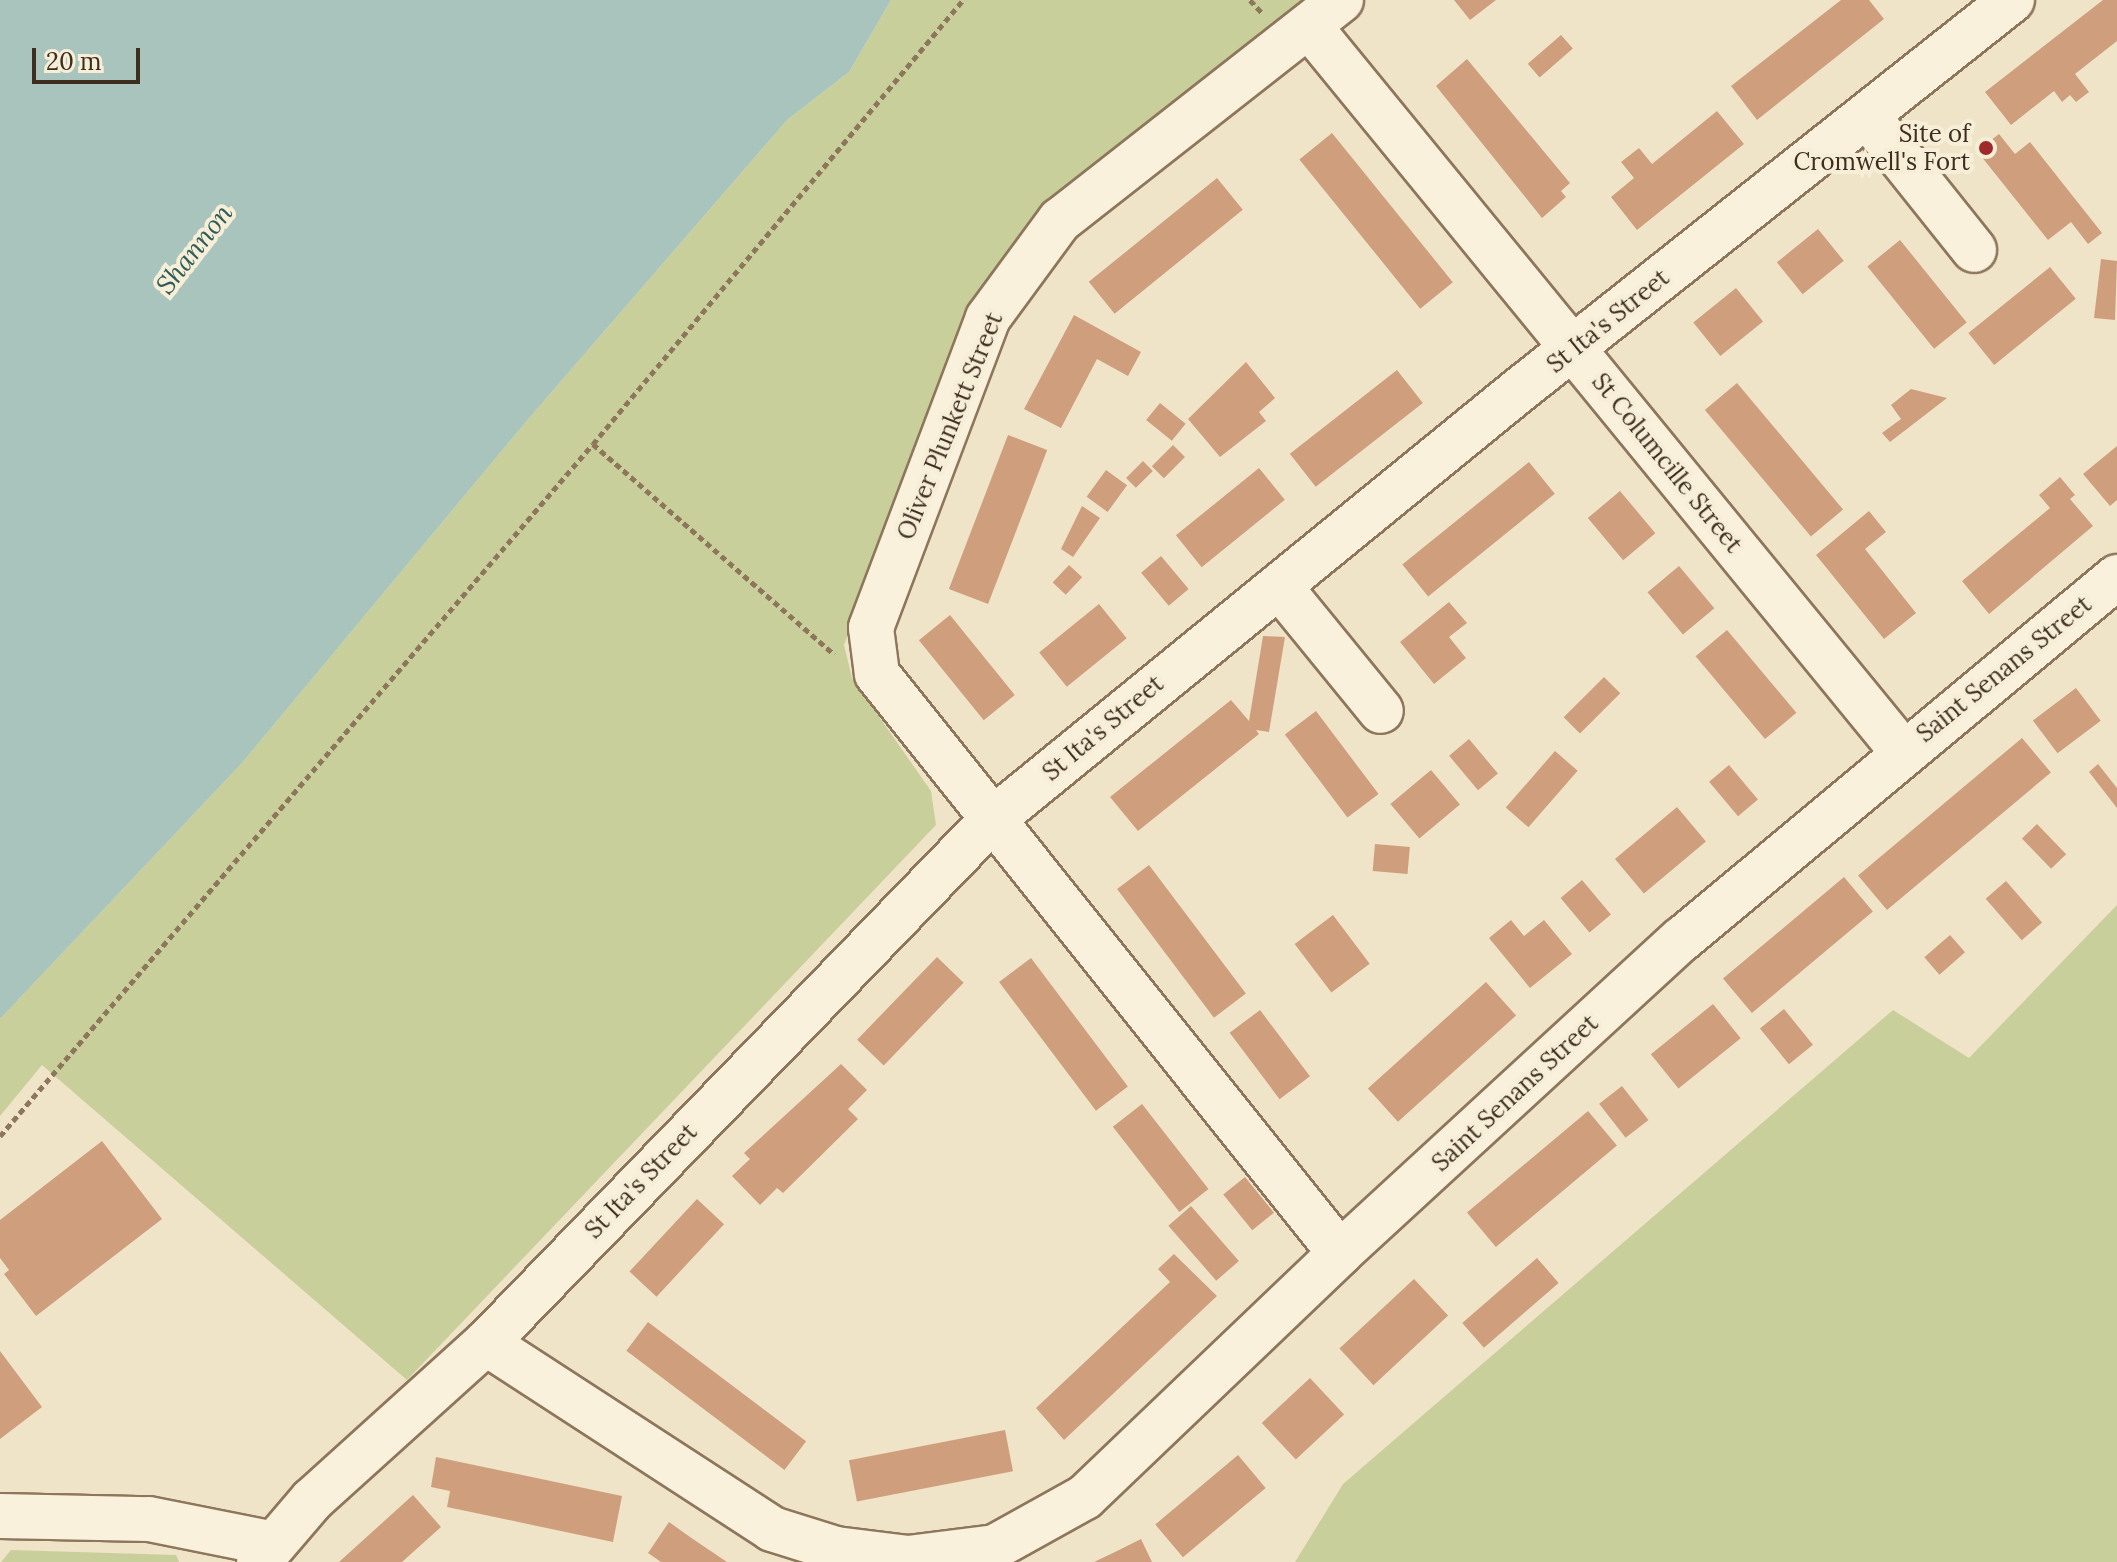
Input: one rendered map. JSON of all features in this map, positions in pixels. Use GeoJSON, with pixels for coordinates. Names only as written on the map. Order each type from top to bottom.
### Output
{"type":"FeatureCollection","features":[{"type":"Feature","properties":{"kind":"street","name":"St Ita's Street"},"geometry":{"type":"LineString","coordinates":[[267,1553],[312,1500],[486,1343],[992,820],[1279,586],[2012,0]]}},
{"type":"Feature","properties":{"kind":"street","name":"St Columcille Street"},"geometry":{"type":"LineString","coordinates":[[1325,13],[1575,350],[1902,751]]}},
{"type":"Feature","properties":{"kind":"street","name":"Oliver Plunkett Street"},"geometry":{"type":"LineString","coordinates":[[877,674],[871,628],[988,318],[1060,220],[1325,13]]}},
{"type":"Feature","properties":{"kind":"street"},"geometry":{"type":"LineString","coordinates":[[1868,117],[1974,250]]}},
{"type":"Feature","properties":{"kind":"street","name":"Saint Senans Street"},"geometry":{"type":"LineString","coordinates":[[486,1343],[772,1529],[836,1549],[908,1558],[995,1547],[1085,1497],[1340,1253],[1682,939],[1902,751],[2117,577]]}},
{"type":"Feature","properties":{"kind":"street"},"geometry":{"type":"LineString","coordinates":[[1279,586],[1381,711]]}},
{"type":"Feature","properties":{"kind":"street"},"geometry":{"type":"LineString","coordinates":[[877,674],[1340,1253]]}},
{"type":"Feature","properties":{"kind":"street"},"geometry":{"type":"LineString","coordinates":[[0,1516],[149,1519],[267,1553]]}},
{"type":"Feature","properties":{"kind":"path"},"geometry":{"type":"LineString","coordinates":[[0,1136],[593,444],[963,0]]}},
{"type":"Feature","properties":{"kind":"path"},"geometry":{"type":"LineString","coordinates":[[593,444],[849,668],[877,674]]}},
{"type":"Feature","properties":{"kind":"green space"},"geometry":{"type":"Polygon","coordinates":[[[891,0],[1314,0],[973,309],[844,645],[852,678],[931,791],[936,825],[407,1380],[42,1065],[0,1116],[0,1019],[241,764],[530,417],[787,120],[849,72],[891,0]]]}},
{"type":"Feature","properties":{"kind":"green space"},"geometry":{"type":"Polygon","coordinates":[[[2117,905],[2117,1562],[1295,1562],[1343,1484],[1893,1010],[1969,1058],[2117,905]]]}},
{"type":"Feature","properties":{"kind":"green space"},"geometry":{"type":"Polygon","coordinates":[[[11,1550],[176,1555],[179,1562],[1,1562],[11,1550]]]}},
{"type":"Feature","properties":{"kind":"water","name":"Shannon"},"geometry":{"type":"Polygon","coordinates":[[[0,0],[891,0],[849,72],[787,120],[530,417],[241,764],[0,1019],[0,0]]]}},
{"type":"Feature","properties":{"kind":"building"},"geometry":{"type":"Polygon","coordinates":[[[1454,0],[1496,0],[1470,20],[1454,0]]]}},
{"type":"Feature","properties":{"kind":"building"},"geometry":{"type":"Polygon","coordinates":[[[1841,0],[1869,0],[1884,19],[1757,120],[1731,86],[1841,0]]]}},
{"type":"Feature","properties":{"kind":"building"},"geometry":{"type":"Polygon","coordinates":[[[2103,0],[2117,0],[2117,41],[2075,74],[2089,92],[2076,102],[2070,95],[2062,102],[2054,91],[2011,125],[1985,92],[2103,0]]]}},
{"type":"Feature","properties":{"kind":"building"},"geometry":{"type":"Polygon","coordinates":[[[1561,35],[1573,49],[1540,77],[1528,64],[1561,35]]]}},
{"type":"Feature","properties":{"kind":"building"},"geometry":{"type":"Polygon","coordinates":[[[1467,59],[1570,183],[1561,191],[1566,197],[1542,218],[1436,86],[1467,59]]]}},
{"type":"Feature","properties":{"kind":"building"},"geometry":{"type":"Polygon","coordinates":[[[1717,111],[1744,144],[1637,230],[1611,197],[1634,178],[1621,162],[1639,148],[1652,164],[1717,111]]]}},
{"type":"Feature","properties":{"kind":"building"},"geometry":{"type":"Polygon","coordinates":[[[1332,133],[1453,282],[1420,309],[1299,159],[1332,133]]]}},
{"type":"Feature","properties":{"kind":"building"},"geometry":{"type":"Polygon","coordinates":[[[1999,134],[2015,154],[2030,142],[2102,233],[2088,244],[2071,222],[2048,240],[1977,151],[1999,134]]]}},
{"type":"Feature","properties":{"kind":"building"},"geometry":{"type":"Polygon","coordinates":[[[1217,178],[1243,210],[1115,314],[1089,282],[1217,178]]]}},
{"type":"Feature","properties":{"kind":"building"},"geometry":{"type":"Polygon","coordinates":[[[1818,229],[1844,261],[1803,294],[1777,262],[1818,229]]]}},
{"type":"Feature","properties":{"kind":"building"},"geometry":{"type":"Polygon","coordinates":[[[1900,240],[1967,322],[1934,349],[1867,266],[1900,240]]]}},
{"type":"Feature","properties":{"kind":"building"},"geometry":{"type":"Polygon","coordinates":[[[2101,259],[2117,261],[2115,320],[2094,318],[2101,259]]]}},
{"type":"Feature","properties":{"kind":"building"},"geometry":{"type":"Polygon","coordinates":[[[2050,267],[2076,299],[1994,365],[1968,333],[2050,267]]]}},
{"type":"Feature","properties":{"kind":"building"},"geometry":{"type":"Polygon","coordinates":[[[1736,288],[1763,321],[1720,356],[1693,323],[1736,288]]]}},
{"type":"Feature","properties":{"kind":"building"},"geometry":{"type":"Polygon","coordinates":[[[1074,315],[1141,352],[1128,376],[1097,359],[1061,428],[1024,409],[1074,315]]]}},
{"type":"Feature","properties":{"kind":"building"},"geometry":{"type":"Polygon","coordinates":[[[1246,362],[1275,398],[1259,412],[1266,421],[1220,457],[1188,419],[1246,362]]]}},
{"type":"Feature","properties":{"kind":"building"},"geometry":{"type":"Polygon","coordinates":[[[1397,370],[1423,403],[1316,487],[1290,454],[1397,370]]]}},
{"type":"Feature","properties":{"kind":"building"},"geometry":{"type":"Polygon","coordinates":[[[1737,383],[1843,509],[1811,536],[1705,410],[1737,383]]]}},
{"type":"Feature","properties":{"kind":"building"},"geometry":{"type":"Polygon","coordinates":[[[1911,389],[1947,398],[1890,442],[1882,433],[1901,419],[1891,405],[1911,389]]]}},
{"type":"Feature","properties":{"kind":"building"},"geometry":{"type":"Polygon","coordinates":[[[1160,403],[1186,424],[1172,441],[1146,420],[1160,403]]]}},
{"type":"Feature","properties":{"kind":"building"},"geometry":{"type":"Polygon","coordinates":[[[1008,435],[1047,450],[988,604],[949,589],[1008,435]]]}},
{"type":"Feature","properties":{"kind":"building"},"geometry":{"type":"Polygon","coordinates":[[[1173,445],[1185,457],[1164,478],[1152,466],[1173,445]]]}},
{"type":"Feature","properties":{"kind":"building"},"geometry":{"type":"Polygon","coordinates":[[[2117,446],[2117,500],[2110,506],[2083,474],[2117,446]]]}},
{"type":"Feature","properties":{"kind":"building"},"geometry":{"type":"Polygon","coordinates":[[[1143,461],[1153,471],[1136,488],[1126,478],[1143,461]]]}},
{"type":"Feature","properties":{"kind":"building"},"geometry":{"type":"Polygon","coordinates":[[[1529,462],[1555,494],[1428,596],[1402,565],[1529,462]]]}},
{"type":"Feature","properties":{"kind":"building"},"geometry":{"type":"Polygon","coordinates":[[[1259,468],[1285,500],[1202,567],[1176,535],[1259,468]]]}},
{"type":"Feature","properties":{"kind":"building"},"geometry":{"type":"Polygon","coordinates":[[[1106,470],[1127,485],[1108,512],[1087,497],[1106,470]]]}},
{"type":"Feature","properties":{"kind":"building"},"geometry":{"type":"Polygon","coordinates":[[[2060,477],[2075,495],[2070,499],[2093,526],[1989,614],[1962,581],[2050,508],[2039,495],[2060,477]]]}},
{"type":"Feature","properties":{"kind":"building"},"geometry":{"type":"Polygon","coordinates":[[[1620,491],[1655,533],[1623,560],[1588,518],[1620,491]]]}},
{"type":"Feature","properties":{"kind":"building"},"geometry":{"type":"Polygon","coordinates":[[[1082,506],[1100,518],[1073,557],[1061,549],[1082,506]]]}},
{"type":"Feature","properties":{"kind":"building"},"geometry":{"type":"Polygon","coordinates":[[[1869,511],[1886,532],[1865,549],[1916,613],[1884,639],[1816,555],[1869,511]]]}},
{"type":"Feature","properties":{"kind":"building"},"geometry":{"type":"Polygon","coordinates":[[[1161,556],[1189,589],[1169,606],[1141,573],[1161,556]]]}},
{"type":"Feature","properties":{"kind":"building"},"geometry":{"type":"Polygon","coordinates":[[[1069,565],[1082,577],[1066,595],[1053,583],[1069,565]]]}},
{"type":"Feature","properties":{"kind":"building"},"geometry":{"type":"Polygon","coordinates":[[[1679,566],[1714,608],[1683,634],[1648,592],[1679,566]]]}},
{"type":"Feature","properties":{"kind":"building"},"geometry":{"type":"Polygon","coordinates":[[[1449,602],[1467,623],[1449,637],[1466,658],[1434,684],[1400,642],[1449,602]]]}},
{"type":"Feature","properties":{"kind":"building"},"geometry":{"type":"Polygon","coordinates":[[[1099,604],[1127,638],[1067,687],[1039,652],[1099,604]]]}},
{"type":"Feature","properties":{"kind":"building"},"geometry":{"type":"Polygon","coordinates":[[[950,615],[1015,695],[984,720],[919,640],[950,615]]]}},
{"type":"Feature","properties":{"kind":"building"},"geometry":{"type":"Polygon","coordinates":[[[1727,630],[1796,713],[1765,739],[1696,656],[1727,630]]]}},
{"type":"Feature","properties":{"kind":"building"},"geometry":{"type":"Polygon","coordinates":[[[1263,636],[1285,637],[1269,732],[1256,730],[1259,734],[1138,831],[1110,797],[1231,700],[1249,721],[1263,636]]]}},
{"type":"Feature","properties":{"kind":"building"},"geometry":{"type":"Polygon","coordinates":[[[1604,677],[1620,693],[1580,734],[1564,717],[1604,677]]]}},
{"type":"Feature","properties":{"kind":"building"},"geometry":{"type":"Polygon","coordinates":[[[2076,688],[2101,721],[2058,753],[2033,720],[2076,688]]]}},
{"type":"Feature","properties":{"kind":"building"},"geometry":{"type":"Polygon","coordinates":[[[1316,711],[1379,794],[1347,818],[1285,734],[1316,711]]]}},
{"type":"Feature","properties":{"kind":"building"},"geometry":{"type":"Polygon","coordinates":[[[2022,738],[2051,772],[1887,910],[1858,876],[2022,738]]]}},
{"type":"Feature","properties":{"kind":"building"},"geometry":{"type":"Polygon","coordinates":[[[1469,739],[1498,773],[1478,790],[1449,756],[1469,739]]]}},
{"type":"Feature","properties":{"kind":"building"},"geometry":{"type":"Polygon","coordinates":[[[1555,751],[1578,771],[1528,827],[1506,808],[1555,751]]]}},
{"type":"Feature","properties":{"kind":"building"},"geometry":{"type":"Polygon","coordinates":[[[2098,764],[2117,788],[2117,808],[2089,772],[2098,764]]]}},
{"type":"Feature","properties":{"kind":"building"},"geometry":{"type":"Polygon","coordinates":[[[1729,765],[1758,799],[1738,816],[1709,782],[1729,765]]]}},
{"type":"Feature","properties":{"kind":"building"},"geometry":{"type":"Polygon","coordinates":[[[1431,770],[1460,804],[1419,839],[1390,804],[1431,770]]]}},
{"type":"Feature","properties":{"kind":"building"},"geometry":{"type":"Polygon","coordinates":[[[1677,807],[1706,841],[1644,894],[1615,859],[1677,807]]]}},
{"type":"Feature","properties":{"kind":"building"},"geometry":{"type":"Polygon","coordinates":[[[2037,824],[2066,854],[2051,869],[2022,839],[2037,824]]]}},
{"type":"Feature","properties":{"kind":"building"},"geometry":{"type":"Polygon","coordinates":[[[1375,844],[1410,847],[1408,874],[1373,871],[1375,844]]]}},
{"type":"Feature","properties":{"kind":"building"},"geometry":{"type":"Polygon","coordinates":[[[1149,865],[1246,994],[1214,1018],[1117,889],[1149,865]]]}},
{"type":"Feature","properties":{"kind":"building"},"geometry":{"type":"Polygon","coordinates":[[[1844,877],[1873,911],[1752,1013],[1723,979],[1844,877]]]}},
{"type":"Feature","properties":{"kind":"building"},"geometry":{"type":"Polygon","coordinates":[[[1582,880],[1611,914],[1589,932],[1561,898],[1582,880]]]}},
{"type":"Feature","properties":{"kind":"building"},"geometry":{"type":"Polygon","coordinates":[[[2006,881],[2042,923],[2022,940],[1986,899],[2006,881]]]}},
{"type":"Feature","properties":{"kind":"building"},"geometry":{"type":"Polygon","coordinates":[[[1333,915],[1370,964],[1331,993],[1295,944],[1333,915]]]}},
{"type":"Feature","properties":{"kind":"building"},"geometry":{"type":"Polygon","coordinates":[[[1511,920],[1524,936],[1544,920],[1572,954],[1530,988],[1489,938],[1511,920]]]}},
{"type":"Feature","properties":{"kind":"building"},"geometry":{"type":"Polygon","coordinates":[[[1950,935],[1965,952],[1939,975],[1924,957],[1950,935]]]}},
{"type":"Feature","properties":{"kind":"building"},"geometry":{"type":"Polygon","coordinates":[[[937,957],[964,983],[884,1065],[857,1040],[937,957]]]}},
{"type":"Feature","properties":{"kind":"building"},"geometry":{"type":"Polygon","coordinates":[[[1031,958],[1128,1087],[1096,1111],[999,982],[1031,958]]]}},
{"type":"Feature","properties":{"kind":"building"},"geometry":{"type":"Polygon","coordinates":[[[1486,982],[1516,1015],[1398,1122],[1368,1088],[1486,982]]]}},
{"type":"Feature","properties":{"kind":"building"},"geometry":{"type":"Polygon","coordinates":[[[1713,1004],[1741,1038],[1679,1089],[1651,1054],[1713,1004]]]}},
{"type":"Feature","properties":{"kind":"building"},"geometry":{"type":"Polygon","coordinates":[[[1784,1009],[1813,1045],[1789,1064],[1760,1029],[1784,1009]]]}},
{"type":"Feature","properties":{"kind":"building"},"geometry":{"type":"Polygon","coordinates":[[[1260,1010],[1310,1076],[1280,1099],[1230,1033],[1260,1010]]]}},
{"type":"Feature","properties":{"kind":"building"},"geometry":{"type":"Polygon","coordinates":[[[841,1064],[867,1090],[848,1109],[858,1119],[783,1193],[777,1188],[760,1205],[732,1176],[750,1159],[744,1153],[841,1064]]]}},
{"type":"Feature","properties":{"kind":"building"},"geometry":{"type":"Polygon","coordinates":[[[1622,1086],[1648,1120],[1626,1138],[1599,1104],[1622,1086]]]}},
{"type":"Feature","properties":{"kind":"building"},"geometry":{"type":"Polygon","coordinates":[[[1142,1104],[1208,1189],[1179,1212],[1113,1127],[1142,1104]]]}},
{"type":"Feature","properties":{"kind":"building"},"geometry":{"type":"Polygon","coordinates":[[[1588,1111],[1617,1145],[1496,1247],[1467,1213],[1588,1111]]]}},
{"type":"Feature","properties":{"kind":"building"},"geometry":{"type":"Polygon","coordinates":[[[102,1141],[162,1219],[36,1316],[4,1274],[9,1270],[0,1258],[0,1220],[102,1141]]]}},
{"type":"Feature","properties":{"kind":"building"},"geometry":{"type":"Polygon","coordinates":[[[1245,1177],[1274,1213],[1252,1230],[1223,1195],[1245,1177]]]}},
{"type":"Feature","properties":{"kind":"building"},"geometry":{"type":"Polygon","coordinates":[[[697,1199],[724,1224],[657,1297],[629,1271],[697,1199]]]}},
{"type":"Feature","properties":{"kind":"building"},"geometry":{"type":"Polygon","coordinates":[[[1191,1206],[1239,1261],[1216,1281],[1168,1226],[1191,1206]]]}},
{"type":"Feature","properties":{"kind":"building"},"geometry":{"type":"Polygon","coordinates":[[[1174,1254],[1217,1296],[1064,1440],[1036,1408],[1170,1282],[1158,1269],[1174,1254]]]}},
{"type":"Feature","properties":{"kind":"building"},"geometry":{"type":"Polygon","coordinates":[[[1537,1258],[1559,1283],[1484,1348],[1462,1323],[1537,1258]]]}},
{"type":"Feature","properties":{"kind":"building"},"geometry":{"type":"Polygon","coordinates":[[[1414,1279],[1448,1316],[1374,1385],[1339,1349],[1414,1279]]]}},
{"type":"Feature","properties":{"kind":"building"},"geometry":{"type":"Polygon","coordinates":[[[648,1322],[806,1441],[784,1470],[626,1351],[648,1322]]]}},
{"type":"Feature","properties":{"kind":"building"},"geometry":{"type":"Polygon","coordinates":[[[0,1351],[42,1407],[0,1439],[0,1351]]]}},
{"type":"Feature","properties":{"kind":"building"},"geometry":{"type":"Polygon","coordinates":[[[1310,1378],[1344,1415],[1296,1460],[1262,1423],[1310,1378]]]}},
{"type":"Feature","properties":{"kind":"building"},"geometry":{"type":"Polygon","coordinates":[[[1005,1430],[1013,1471],[857,1502],[849,1460],[1005,1430]]]}},
{"type":"Feature","properties":{"kind":"building"},"geometry":{"type":"Polygon","coordinates":[[[1238,1455],[1266,1488],[1183,1557],[1155,1524],[1238,1455]]]}},
{"type":"Feature","properties":{"kind":"building"},"geometry":{"type":"Polygon","coordinates":[[[436,1457],[622,1496],[613,1542],[447,1507],[450,1491],[431,1487],[436,1457]]]}},
{"type":"Feature","properties":{"kind":"building"},"geometry":{"type":"Polygon","coordinates":[[[413,1495],[441,1527],[402,1562],[339,1562],[413,1495]]]}},
{"type":"Feature","properties":{"kind":"building"},"geometry":{"type":"Polygon","coordinates":[[[669,1522],[727,1562],[661,1562],[648,1553],[669,1522]]]}},
{"type":"Feature","properties":{"kind":"building"},"geometry":{"type":"Polygon","coordinates":[[[1141,1539],[1152,1562],[1094,1562],[1117,1551],[1141,1539]]]}},
{"type":"Feature","properties":{"kind":"place","name":"Site of Cromwell's Fort"},"geometry":{"type":"Point","coordinates":[1986,148]}}]}
